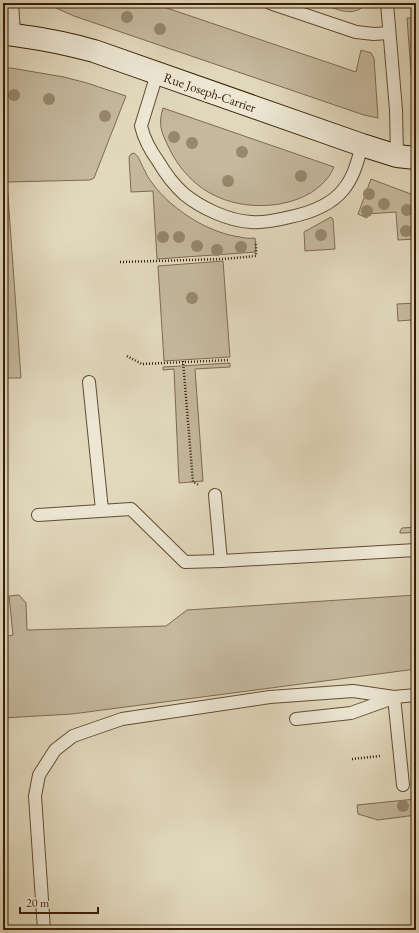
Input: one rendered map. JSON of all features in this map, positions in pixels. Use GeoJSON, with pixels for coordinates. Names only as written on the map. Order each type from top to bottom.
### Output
{"type":"FeatureCollection","features":[{"type":"Feature","properties":{"kind":"street"},"geometry":{"type":"LineString","coordinates":[[6,34],[7,3]]}},
{"type":"Feature","properties":{"kind":"street","name":"Rue Joseph-Carrier"},"geometry":{"type":"LineString","coordinates":[[6,34],[76,46],[362,145],[407,157]]}},
{"type":"Feature","properties":{"kind":"lane"},"geometry":{"type":"LineString","coordinates":[[270,3],[356,32],[374,34],[389,32]]}},
{"type":"Feature","properties":{"kind":"lane"},"geometry":{"type":"LineString","coordinates":[[387,3],[396,110],[407,157]]}},
{"type":"Feature","properties":{"kind":"lane"},"geometry":{"type":"LineString","coordinates":[[157,74],[141,126],[142,134],[149,148],[173,183],[185,194],[205,207],[234,219],[252,222],[283,219],[298,216],[323,205],[344,190],[355,168],[362,145]]}},
{"type":"Feature","properties":{"kind":"lane"},"geometry":{"type":"LineString","coordinates":[[89,382],[102,510]]}},
{"type":"Feature","properties":{"kind":"lane"},"geometry":{"type":"LineString","coordinates":[[215,495],[221,561]]}},
{"type":"Feature","properties":{"kind":"lane"},"geometry":{"type":"LineString","coordinates":[[38,515],[130,508],[185,562],[416,550]]}},
{"type":"Feature","properties":{"kind":"lane"},"geometry":{"type":"LineString","coordinates":[[44,930],[35,796],[39,775],[55,750],[73,736],[122,719],[270,697],[353,691],[394,697],[416,695]]}},
{"type":"Feature","properties":{"kind":"lane"},"geometry":{"type":"LineString","coordinates":[[296,719],[351,713],[394,697]]}},
{"type":"Feature","properties":{"kind":"lane"},"geometry":{"type":"LineString","coordinates":[[394,697],[403,785]]}},
{"type":"Feature","properties":{"kind":"path"},"geometry":{"type":"LineString","coordinates":[[120,262],[256,256],[255,238]]}},
{"type":"Feature","properties":{"kind":"path"},"geometry":{"type":"LineString","coordinates":[[127,356],[142,364],[230,360]]}},
{"type":"Feature","properties":{"kind":"path"},"geometry":{"type":"LineString","coordinates":[[183,362],[193,482]]}},
{"type":"Feature","properties":{"kind":"path"},"geometry":{"type":"LineString","coordinates":[[352,759],[363,758]]}},
{"type":"Feature","properties":{"kind":"shaded area"},"geometry":{"type":"Polygon","coordinates":[[[50,3],[152,3],[356,72],[361,50],[371,53],[374,58],[378,118],[364,115],[74,16],[56,8],[50,3]]]}},
{"type":"Feature","properties":{"kind":"shaded area"},"geometry":{"type":"Polygon","coordinates":[[[320,3],[367,3],[362,8],[350,12],[339,10],[320,3]]]}},
{"type":"Feature","properties":{"kind":"shaded area"},"geometry":{"type":"Polygon","coordinates":[[[407,18],[416,18],[416,127],[415,126],[407,18]]]}},
{"type":"Feature","properties":{"kind":"shaded area"},"geometry":{"type":"Polygon","coordinates":[[[3,68],[64,77],[126,96],[94,178],[90,180],[7,182],[21,378],[3,378],[3,68]]]}},
{"type":"Feature","properties":{"kind":"shaded area"},"geometry":{"type":"Polygon","coordinates":[[[163,108],[334,167],[331,174],[316,189],[304,197],[290,202],[260,206],[231,202],[202,188],[182,169],[172,154],[162,132],[161,119],[163,108]]]}},
{"type":"Feature","properties":{"kind":"shaded area"},"geometry":{"type":"Polygon","coordinates":[[[134,153],[151,181],[170,203],[192,219],[216,231],[228,235],[255,238],[256,252],[157,259],[153,191],[131,192],[129,157],[134,153]]]}},
{"type":"Feature","properties":{"kind":"shaded area"},"geometry":{"type":"Polygon","coordinates":[[[371,179],[416,196],[416,239],[398,240],[396,212],[367,214],[367,218],[358,214],[371,179]]]}},
{"type":"Feature","properties":{"kind":"shaded area"},"geometry":{"type":"Polygon","coordinates":[[[331,217],[333,219],[335,249],[305,251],[304,232],[331,217]]]}},
{"type":"Feature","properties":{"kind":"shaded area"},"geometry":{"type":"Polygon","coordinates":[[[223,261],[230,357],[164,361],[158,266],[223,261]]]}},
{"type":"Feature","properties":{"kind":"shaded area"},"geometry":{"type":"Polygon","coordinates":[[[416,303],[416,388],[411,320],[398,321],[397,304],[416,303]]]}},
{"type":"Feature","properties":{"kind":"shaded area"},"geometry":{"type":"Polygon","coordinates":[[[230,363],[230,367],[195,369],[203,481],[179,483],[174,369],[163,370],[163,367],[230,363]]]}},
{"type":"Feature","properties":{"kind":"shaded area"},"geometry":{"type":"Polygon","coordinates":[[[416,527],[416,532],[400,533],[402,528],[416,527]]]}},
{"type":"Feature","properties":{"kind":"shaded area"},"geometry":{"type":"Polygon","coordinates":[[[19,595],[26,603],[27,630],[166,626],[187,610],[416,595],[416,669],[72,714],[3,718],[3,637],[13,635],[9,596],[19,595]]]}},
{"type":"Feature","properties":{"kind":"shaded area"},"geometry":{"type":"Polygon","coordinates":[[[416,799],[416,815],[378,820],[358,814],[357,805],[416,799]]]}}]}
